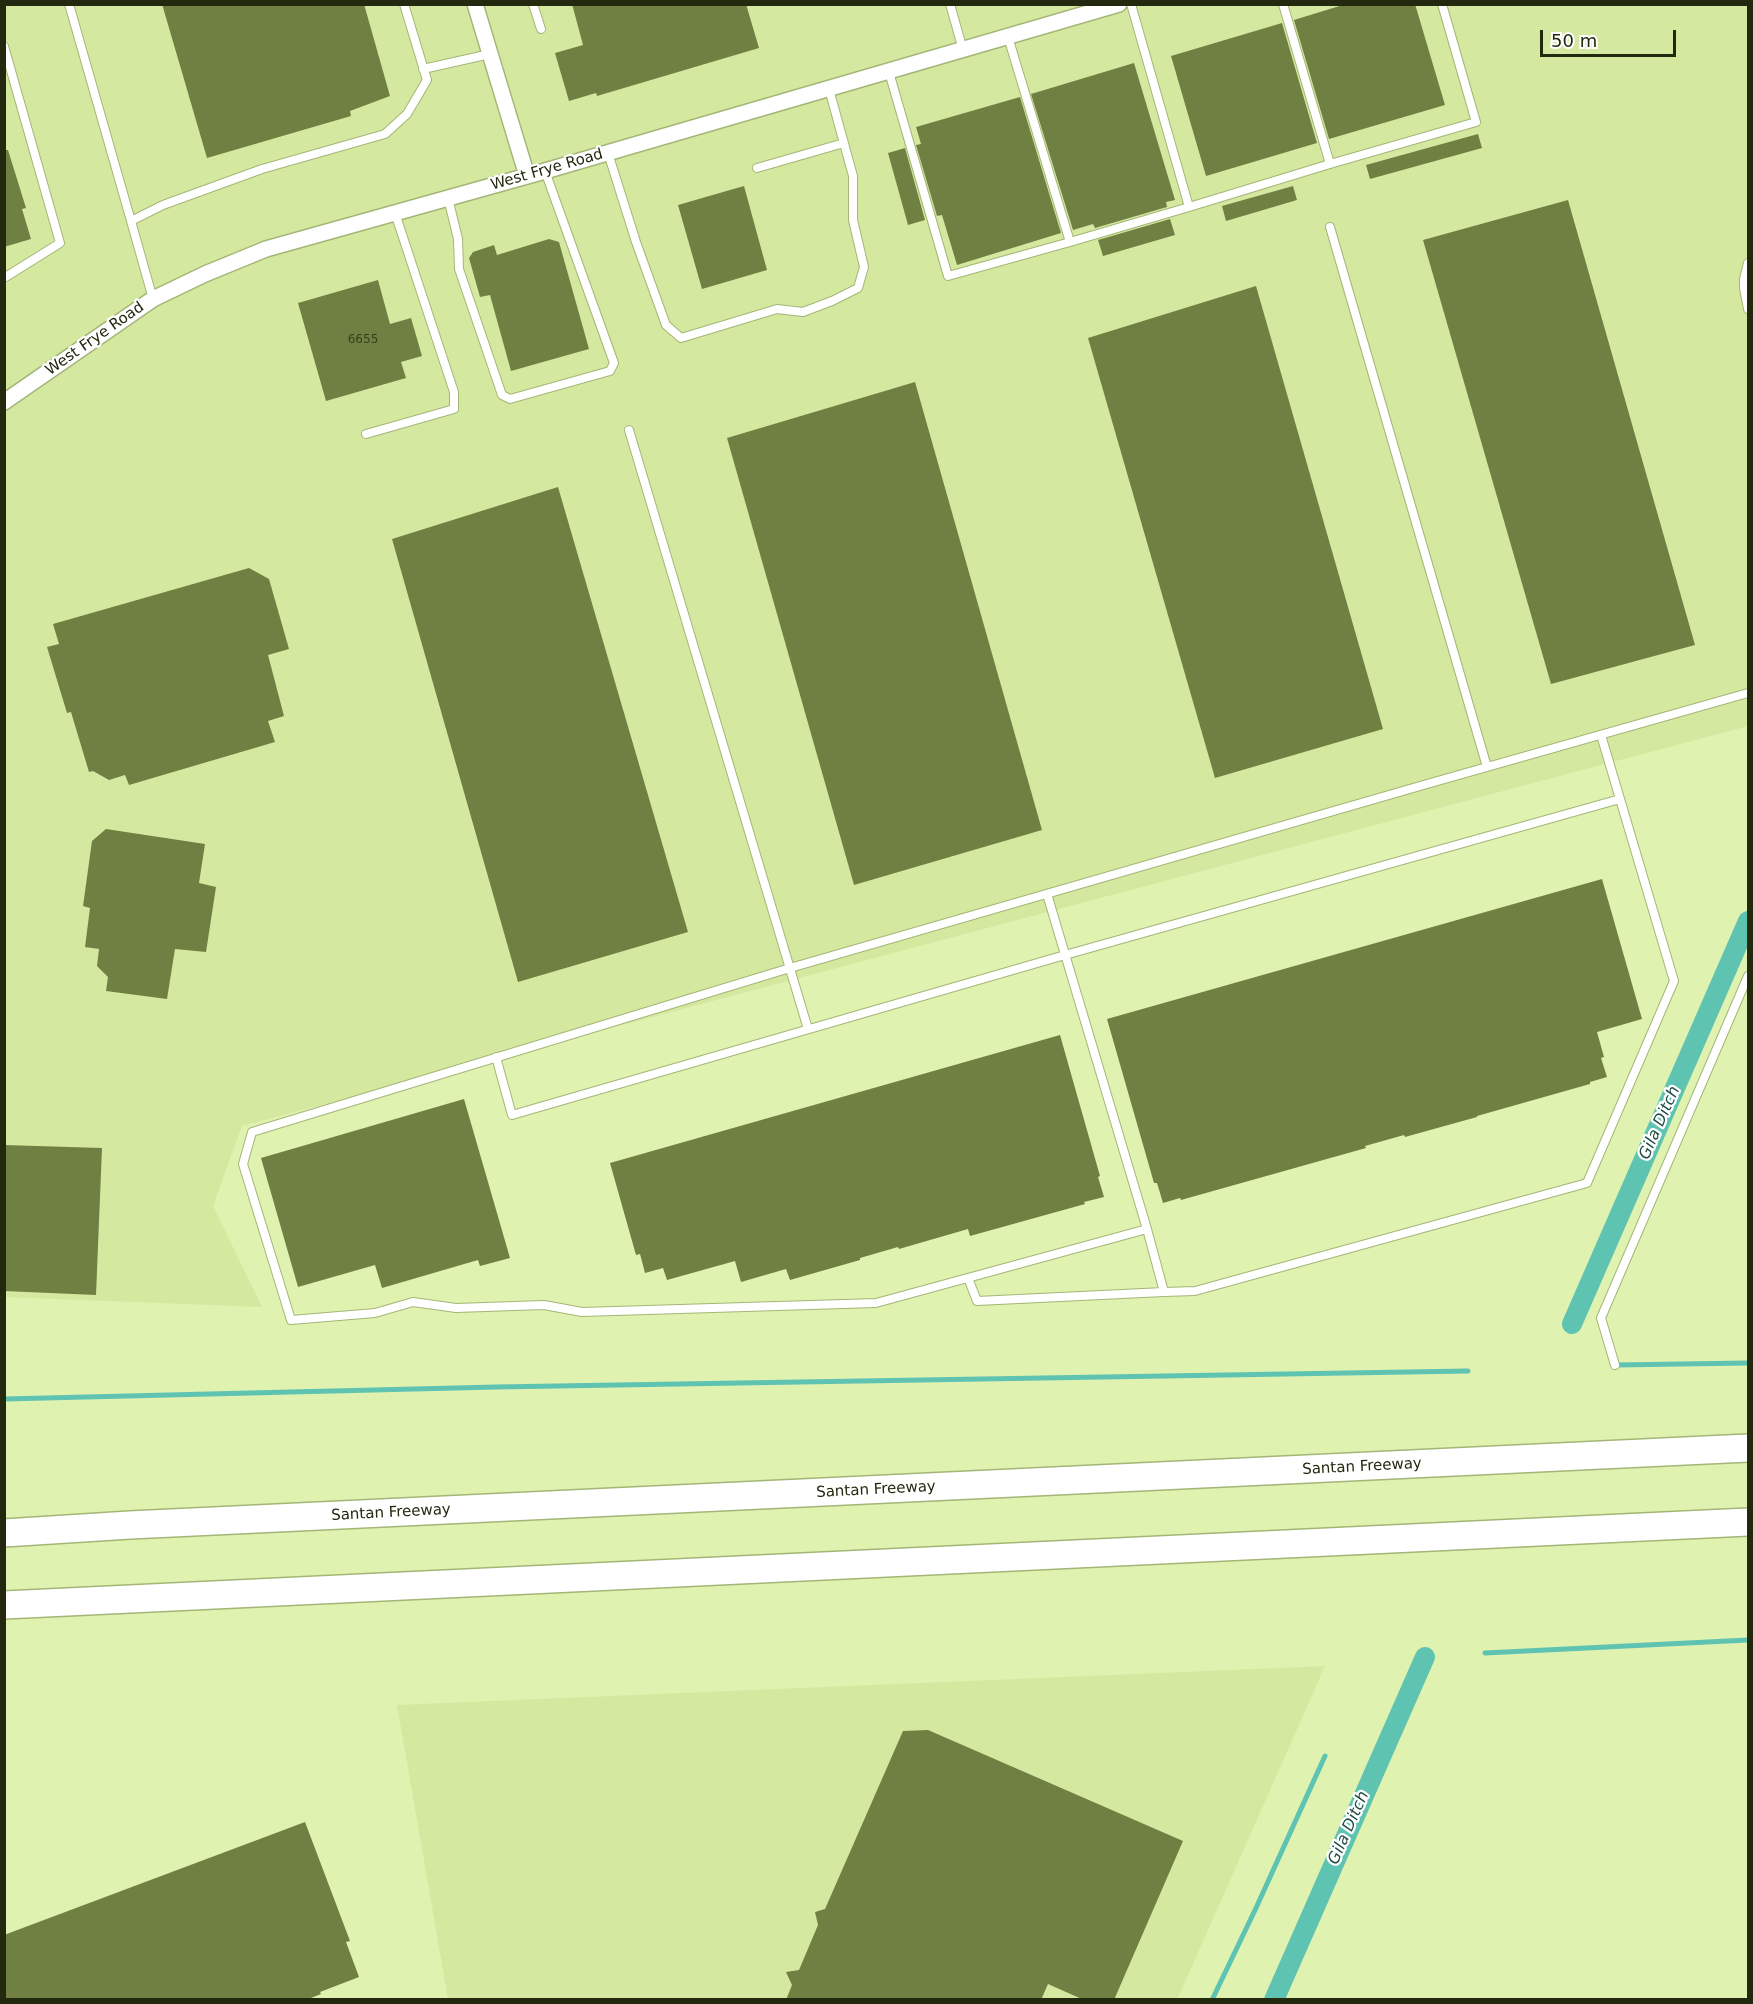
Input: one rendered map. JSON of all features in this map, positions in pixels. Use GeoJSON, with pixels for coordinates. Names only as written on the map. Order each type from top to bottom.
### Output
{"type":"FeatureCollection","features":[{"type":"Feature","properties":{"kind":"highway","name":"Santan Freeway"},"geometry":{"type":"LineString","coordinates":[[4,1533],[130,1525],[1749,1448]]}},
{"type":"Feature","properties":{"kind":"highway"},"geometry":{"type":"LineString","coordinates":[[4,1522],[130,1525]]}},
{"type":"Feature","properties":{"kind":"highway"},"geometry":{"type":"LineString","coordinates":[[10,1605],[1749,1522]]}},
{"type":"Feature","properties":{"kind":"street"},"geometry":{"type":"LineString","coordinates":[[475,4],[527,176]]}},
{"type":"Feature","properties":{"kind":"street","name":"West Frye Road"},"geometry":{"type":"LineString","coordinates":[[4,402],[153,299],[205,274],[266,249],[608,153],[1119,4]]}},
{"type":"Feature","properties":{"kind":"lane"},"geometry":{"type":"LineString","coordinates":[[69,4],[153,299]]}},
{"type":"Feature","properties":{"kind":"lane"},"geometry":{"type":"LineString","coordinates":[[131,221],[163,205],[262,169],[385,134],[407,114],[427,80],[404,4]]}},
{"type":"Feature","properties":{"kind":"lane"},"geometry":{"type":"LineString","coordinates":[[533,4],[541,29]]}},
{"type":"Feature","properties":{"kind":"lane"},"geometry":{"type":"LineString","coordinates":[[950,4],[963,50]]}},
{"type":"Feature","properties":{"kind":"lane"},"geometry":{"type":"LineString","coordinates":[[1131,4],[1189,207]]}},
{"type":"Feature","properties":{"kind":"lane"},"geometry":{"type":"LineString","coordinates":[[1283,4],[1330,164]]}},
{"type":"Feature","properties":{"kind":"lane"},"geometry":{"type":"LineString","coordinates":[[889,72],[948,276],[1476,122],[1442,4]]}},
{"type":"Feature","properties":{"kind":"lane"},"geometry":{"type":"LineString","coordinates":[[1008,37],[1070,242]]}},
{"type":"Feature","properties":{"kind":"lane"},"geometry":{"type":"LineString","coordinates":[[4,46],[60,243],[4,278]]}},
{"type":"Feature","properties":{"kind":"lane"},"geometry":{"type":"LineString","coordinates":[[423,69],[490,54]]}},
{"type":"Feature","properties":{"kind":"lane"},"geometry":{"type":"LineString","coordinates":[[608,153],[636,242],[666,325],[681,338],[777,309],[803,312],[858,288],[864,267],[853,220],[853,176],[829,89]]}},
{"type":"Feature","properties":{"kind":"lane"},"geometry":{"type":"LineString","coordinates":[[757,168],[844,143]]}},
{"type":"Feature","properties":{"kind":"lane"},"geometry":{"type":"LineString","coordinates":[[448,198],[458,239],[459,269],[502,395],[510,399],[610,371],[614,363],[545,171]]}},
{"type":"Feature","properties":{"kind":"lane"},"geometry":{"type":"LineString","coordinates":[[366,434],[454,409],[454,392],[395,213]]}},
{"type":"Feature","properties":{"kind":"lane"},"geometry":{"type":"LineString","coordinates":[[1330,227],[1487,767]]}},
{"type":"Feature","properties":{"kind":"lane"},"geometry":{"type":"LineString","coordinates":[[1749,263],[1744,288],[1749,309]]}},
{"type":"Feature","properties":{"kind":"lane"},"geometry":{"type":"LineString","coordinates":[[629,430],[808,1029]]}},
{"type":"Feature","properties":{"kind":"lane"},"geometry":{"type":"LineString","coordinates":[[1147,1228],[876,1303],[582,1312],[544,1305],[456,1308],[413,1302],[375,1313],[291,1320],[243,1164],[252,1132],[790,968],[1749,693]]}},
{"type":"Feature","properties":{"kind":"lane"},"geometry":{"type":"LineString","coordinates":[[968,1278],[977,1301],[1195,1291],[1587,1183],[1674,981],[1600,735]]}},
{"type":"Feature","properties":{"kind":"lane"},"geometry":{"type":"LineString","coordinates":[[496,1058],[512,1115],[1065,955],[1620,799]]}},
{"type":"Feature","properties":{"kind":"lane"},"geometry":{"type":"LineString","coordinates":[[1047,894],[1164,1292]]}},
{"type":"Feature","properties":{"kind":"lane"},"geometry":{"type":"LineString","coordinates":[[1615,1365],[1601,1318],[1749,976]]}},
{"type":"Feature","properties":{"kind":"shaded area"},"geometry":{"type":"Polygon","coordinates":[[[5,5],[1748,5],[1748,726],[242,1126],[213,1206],[262,1307],[5,1297],[5,5]]]}},
{"type":"Feature","properties":{"kind":"shaded area"},"geometry":{"type":"Polygon","coordinates":[[[1325,1666],[1177,2000],[448,1999],[397,1705],[1325,1666]]]}},
{"type":"Feature","properties":{"kind":"building"},"geometry":{"type":"Polygon","coordinates":[[[162,4],[364,4],[390,96],[350,111],[351,116],[207,158],[162,4]]]}},
{"type":"Feature","properties":{"kind":"building"},"geometry":{"type":"Polygon","coordinates":[[[572,4],[746,4],[759,48],[597,96],[596,93],[569,101],[555,53],[583,45],[572,4]]]}},
{"type":"Feature","properties":{"kind":"building"},"geometry":{"type":"Polygon","coordinates":[[[1346,4],[1415,4],[1445,105],[1329,139],[1294,20],[1346,4]]]}},
{"type":"Feature","properties":{"kind":"building"},"geometry":{"type":"Polygon","coordinates":[[[1282,23],[1317,143],[1206,176],[1171,56],[1282,23]]]}},
{"type":"Feature","properties":{"kind":"building"},"geometry":{"type":"Polygon","coordinates":[[[1134,63],[1175,200],[1166,202],[1167,207],[1095,228],[1093,224],[1073,230],[1031,94],[1134,63]]]}},
{"type":"Feature","properties":{"kind":"building"},"geometry":{"type":"Polygon","coordinates":[[[1020,97],[1061,233],[957,265],[942,215],[937,216],[916,145],[921,144],[916,127],[1020,97]]]}},
{"type":"Feature","properties":{"kind":"building"},"geometry":{"type":"Polygon","coordinates":[[[1478,134],[1482,148],[1370,179],[1366,165],[1478,134]]]}},
{"type":"Feature","properties":{"kind":"building"},"geometry":{"type":"Polygon","coordinates":[[[905,148],[925,220],[908,225],[888,153],[905,148]]]}},
{"type":"Feature","properties":{"kind":"building"},"geometry":{"type":"Polygon","coordinates":[[[4,150],[8,150],[26,208],[22,209],[31,239],[4,247],[4,150]]]}},
{"type":"Feature","properties":{"kind":"building"},"geometry":{"type":"Polygon","coordinates":[[[744,186],[767,270],[702,289],[678,205],[744,186]]]}},
{"type":"Feature","properties":{"kind":"building"},"geometry":{"type":"Polygon","coordinates":[[[1293,186],[1297,200],[1226,221],[1222,206],[1293,186]]]}},
{"type":"Feature","properties":{"kind":"building"},"geometry":{"type":"Polygon","coordinates":[[[1568,200],[1695,645],[1551,684],[1423,240],[1568,200]]]}},
{"type":"Feature","properties":{"kind":"building"},"geometry":{"type":"Polygon","coordinates":[[[1170,219],[1175,235],[1103,256],[1098,240],[1170,219]]]}},
{"type":"Feature","properties":{"kind":"building"},"geometry":{"type":"Polygon","coordinates":[[[549,239],[559,242],[589,349],[511,371],[490,295],[480,297],[469,258],[473,252],[494,245],[497,255],[549,239]]]}},
{"type":"Feature","properties":{"kind":"building"},"geometry":{"type":"Polygon","coordinates":[[[378,280],[390,324],[411,318],[422,356],[401,362],[406,378],[326,401],[298,303],[378,280]]]}},
{"type":"Feature","properties":{"kind":"building"},"geometry":{"type":"Polygon","coordinates":[[[1256,286],[1383,729],[1215,778],[1088,338],[1256,286]]]}},
{"type":"Feature","properties":{"kind":"building"},"geometry":{"type":"Polygon","coordinates":[[[915,382],[1042,830],[854,885],[727,438],[915,382]]]}},
{"type":"Feature","properties":{"kind":"building"},"geometry":{"type":"Polygon","coordinates":[[[558,487],[688,932],[518,982],[392,539],[558,487]]]}},
{"type":"Feature","properties":{"kind":"building"},"geometry":{"type":"Polygon","coordinates":[[[249,568],[269,579],[289,649],[268,655],[284,716],[268,721],[275,742],[129,785],[125,775],[109,780],[93,771],[89,772],[71,712],[67,713],[47,647],[59,644],[53,624],[249,568]]]}},
{"type":"Feature","properties":{"kind":"building"},"geometry":{"type":"Polygon","coordinates":[[[106,829],[205,844],[199,883],[216,887],[206,952],[175,949],[167,999],[106,991],[108,977],[97,966],[99,949],[85,947],[90,908],[83,906],[92,841],[106,829]]]}},
{"type":"Feature","properties":{"kind":"building"},"geometry":{"type":"Polygon","coordinates":[[[1602,879],[1642,1019],[1597,1032],[1607,1077],[1477,1117],[1405,1137],[1404,1135],[1365,1146],[1366,1148],[1181,1200],[1180,1198],[1163,1203],[1157,1183],[1154,1183],[1107,1019],[1602,879]]]}},
{"type":"Feature","properties":{"kind":"building"},"geometry":{"type":"Polygon","coordinates":[[[1060,1035],[1104,1197],[970,1236],[968,1229],[899,1249],[898,1247],[790,1280],[786,1269],[741,1282],[735,1261],[667,1280],[663,1268],[645,1273],[640,1254],[636,1255],[610,1163],[1060,1035]]]}},
{"type":"Feature","properties":{"kind":"building"},"geometry":{"type":"Polygon","coordinates":[[[464,1099],[510,1258],[480,1266],[478,1260],[382,1288],[375,1265],[298,1287],[261,1158],[464,1099]]]}},
{"type":"Feature","properties":{"kind":"building"},"geometry":{"type":"Polygon","coordinates":[[[4,1145],[102,1148],[96,1295],[4,1291],[4,1145]]]}},
{"type":"Feature","properties":{"kind":"building"},"geometry":{"type":"Polygon","coordinates":[[[928,1730],[1183,1841],[1114,2000],[1084,2000],[1048,1984],[1041,2000],[786,2000],[792,1985],[786,1972],[799,1970],[818,1925],[815,1912],[825,1909],[903,1731],[928,1730]]]}},
{"type":"Feature","properties":{"kind":"building"},"geometry":{"type":"Polygon","coordinates":[[[305,1822],[350,1941],[346,1942],[359,1977],[306,2000],[4,2000],[4,1935],[305,1822]]]}},
{"type":"Feature","properties":{"kind":"waterway","name":"Gila Ditch"},"geometry":{"type":"LineString","coordinates":[[1572,1324],[1748,921]]}},
{"type":"Feature","properties":{"kind":"waterway"},"geometry":{"type":"LineString","coordinates":[[1615,1365],[1748,1363]]}},
{"type":"Feature","properties":{"kind":"waterway"},"geometry":{"type":"LineString","coordinates":[[4,1399],[496,1387],[1468,1371]]}},
{"type":"Feature","properties":{"kind":"waterway"},"geometry":{"type":"LineString","coordinates":[[1485,1653],[1748,1640]]}},
{"type":"Feature","properties":{"kind":"waterway","name":"Gila Ditch"},"geometry":{"type":"LineString","coordinates":[[1274,2000],[1425,1657]]}},
{"type":"Feature","properties":{"kind":"waterway"},"geometry":{"type":"LineString","coordinates":[[1212,2000],[1325,1756]]}}]}
